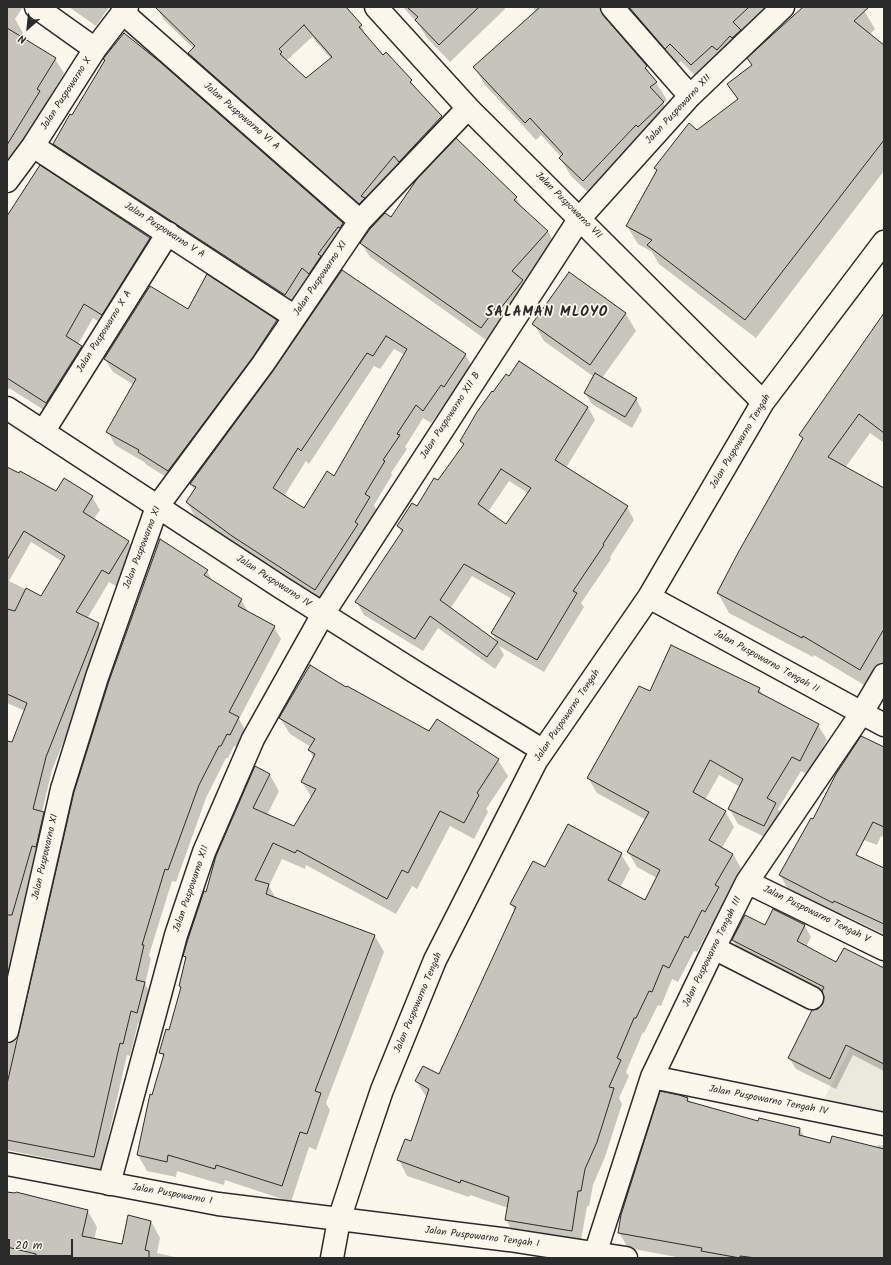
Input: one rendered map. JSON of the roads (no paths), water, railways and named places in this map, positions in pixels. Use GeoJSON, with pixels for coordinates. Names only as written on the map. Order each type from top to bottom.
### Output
{"type":"FeatureCollection","features":[{"type":"Feature","properties":{"kind":"street"},"geometry":{"type":"LineString","coordinates":[[36,7],[95,49]]}},
{"type":"Feature","properties":{"kind":"street","name":"Jalan Puspowarno VII"},"geometry":{"type":"LineString","coordinates":[[376,7],[468,108],[763,402]]}},
{"type":"Feature","properties":{"kind":"street"},"geometry":{"type":"LineString","coordinates":[[612,7],[690,96]]}},
{"type":"Feature","properties":{"kind":"street","name":"Jalan Puspowarno XII"},"geometry":{"type":"LineString","coordinates":[[580,218],[690,96],[783,7]]}},
{"type":"Feature","properties":{"kind":"street","name":"Jalan Puspowarno X"},"geometry":{"type":"LineString","coordinates":[[7,181],[33,146],[95,49],[125,9]]}},
{"type":"Feature","properties":{"kind":"street","name":"Jalan Puspowarno VI A"},"geometry":{"type":"LineString","coordinates":[[125,9],[360,221]]}},
{"type":"Feature","properties":{"kind":"street","name":"Jalan Puspowarno XI"},"geometry":{"type":"LineString","coordinates":[[7,1031],[62,789],[97,677],[157,507],[263,364],[360,221],[468,108]]}},
{"type":"Feature","properties":{"kind":"street","name":"Jalan Puspowarno V A"},"geometry":{"type":"LineString","coordinates":[[33,146],[168,232],[295,317]]}},
{"type":"Feature","properties":{"kind":"street","name":"Jalan Puspowarno XII B"},"geometry":{"type":"LineString","coordinates":[[323,614],[580,218]]}},
{"type":"Feature","properties":{"kind":"street","name":"Jalan Puspowarno X A"},"geometry":{"type":"LineString","coordinates":[[43,432],[168,232]]}},
{"type":"Feature","properties":{"kind":"street","name":"Jalan Puspowarno Tengah"},"geometry":{"type":"LineString","coordinates":[[332,1258],[339,1220],[382,1090],[435,960],[542,750],[649,598],[763,402],[884,242]]}},
{"type":"Feature","properties":{"kind":"street","name":"Jalan Puspowarno IV"},"geometry":{"type":"LineString","coordinates":[[7,408],[323,614],[427,680],[542,750]]}},
{"type":"Feature","properties":{"kind":"street","name":"Jalan Puspowarno Tengah II"},"geometry":{"type":"LineString","coordinates":[[649,598],[861,714],[884,725]]}},
{"type":"Feature","properties":{"kind":"street","name":"Jalan Puspowarno XII"},"geometry":{"type":"LineString","coordinates":[[109,1184],[176,935],[204,852],[253,739],[323,614]]}},
{"type":"Feature","properties":{"kind":"street","name":"Jalan Puspowarno Tengah III"},"geometry":{"type":"LineString","coordinates":[[595,1254],[652,1077],[714,948],[747,882],[861,714],[884,675]]}},
{"type":"Feature","properties":{"kind":"street","name":"Jalan Puspowarno Tengah V"},"geometry":{"type":"LineString","coordinates":[[747,882],[884,949]]}},
{"type":"Feature","properties":{"kind":"street"},"geometry":{"type":"LineString","coordinates":[[714,948],[812,998]]}},
{"type":"Feature","properties":{"kind":"street","name":"Jalan Puspowarno Tengah IV"},"geometry":{"type":"LineString","coordinates":[[652,1077],[884,1124]]}},
{"type":"Feature","properties":{"kind":"street","name":"Jalan Puspowarno I"},"geometry":{"type":"LineString","coordinates":[[7,1164],[218,1204],[339,1220]]}},
{"type":"Feature","properties":{"kind":"street","name":"Jalan Puspowarno Tengah I"},"geometry":{"type":"LineString","coordinates":[[339,1220],[509,1240],[626,1258]]}},
{"type":"Feature","properties":{"kind":"district","name":"SALAMAN MLOYO"},"geometry":{"type":"Point","coordinates":[547,314]}}]}
